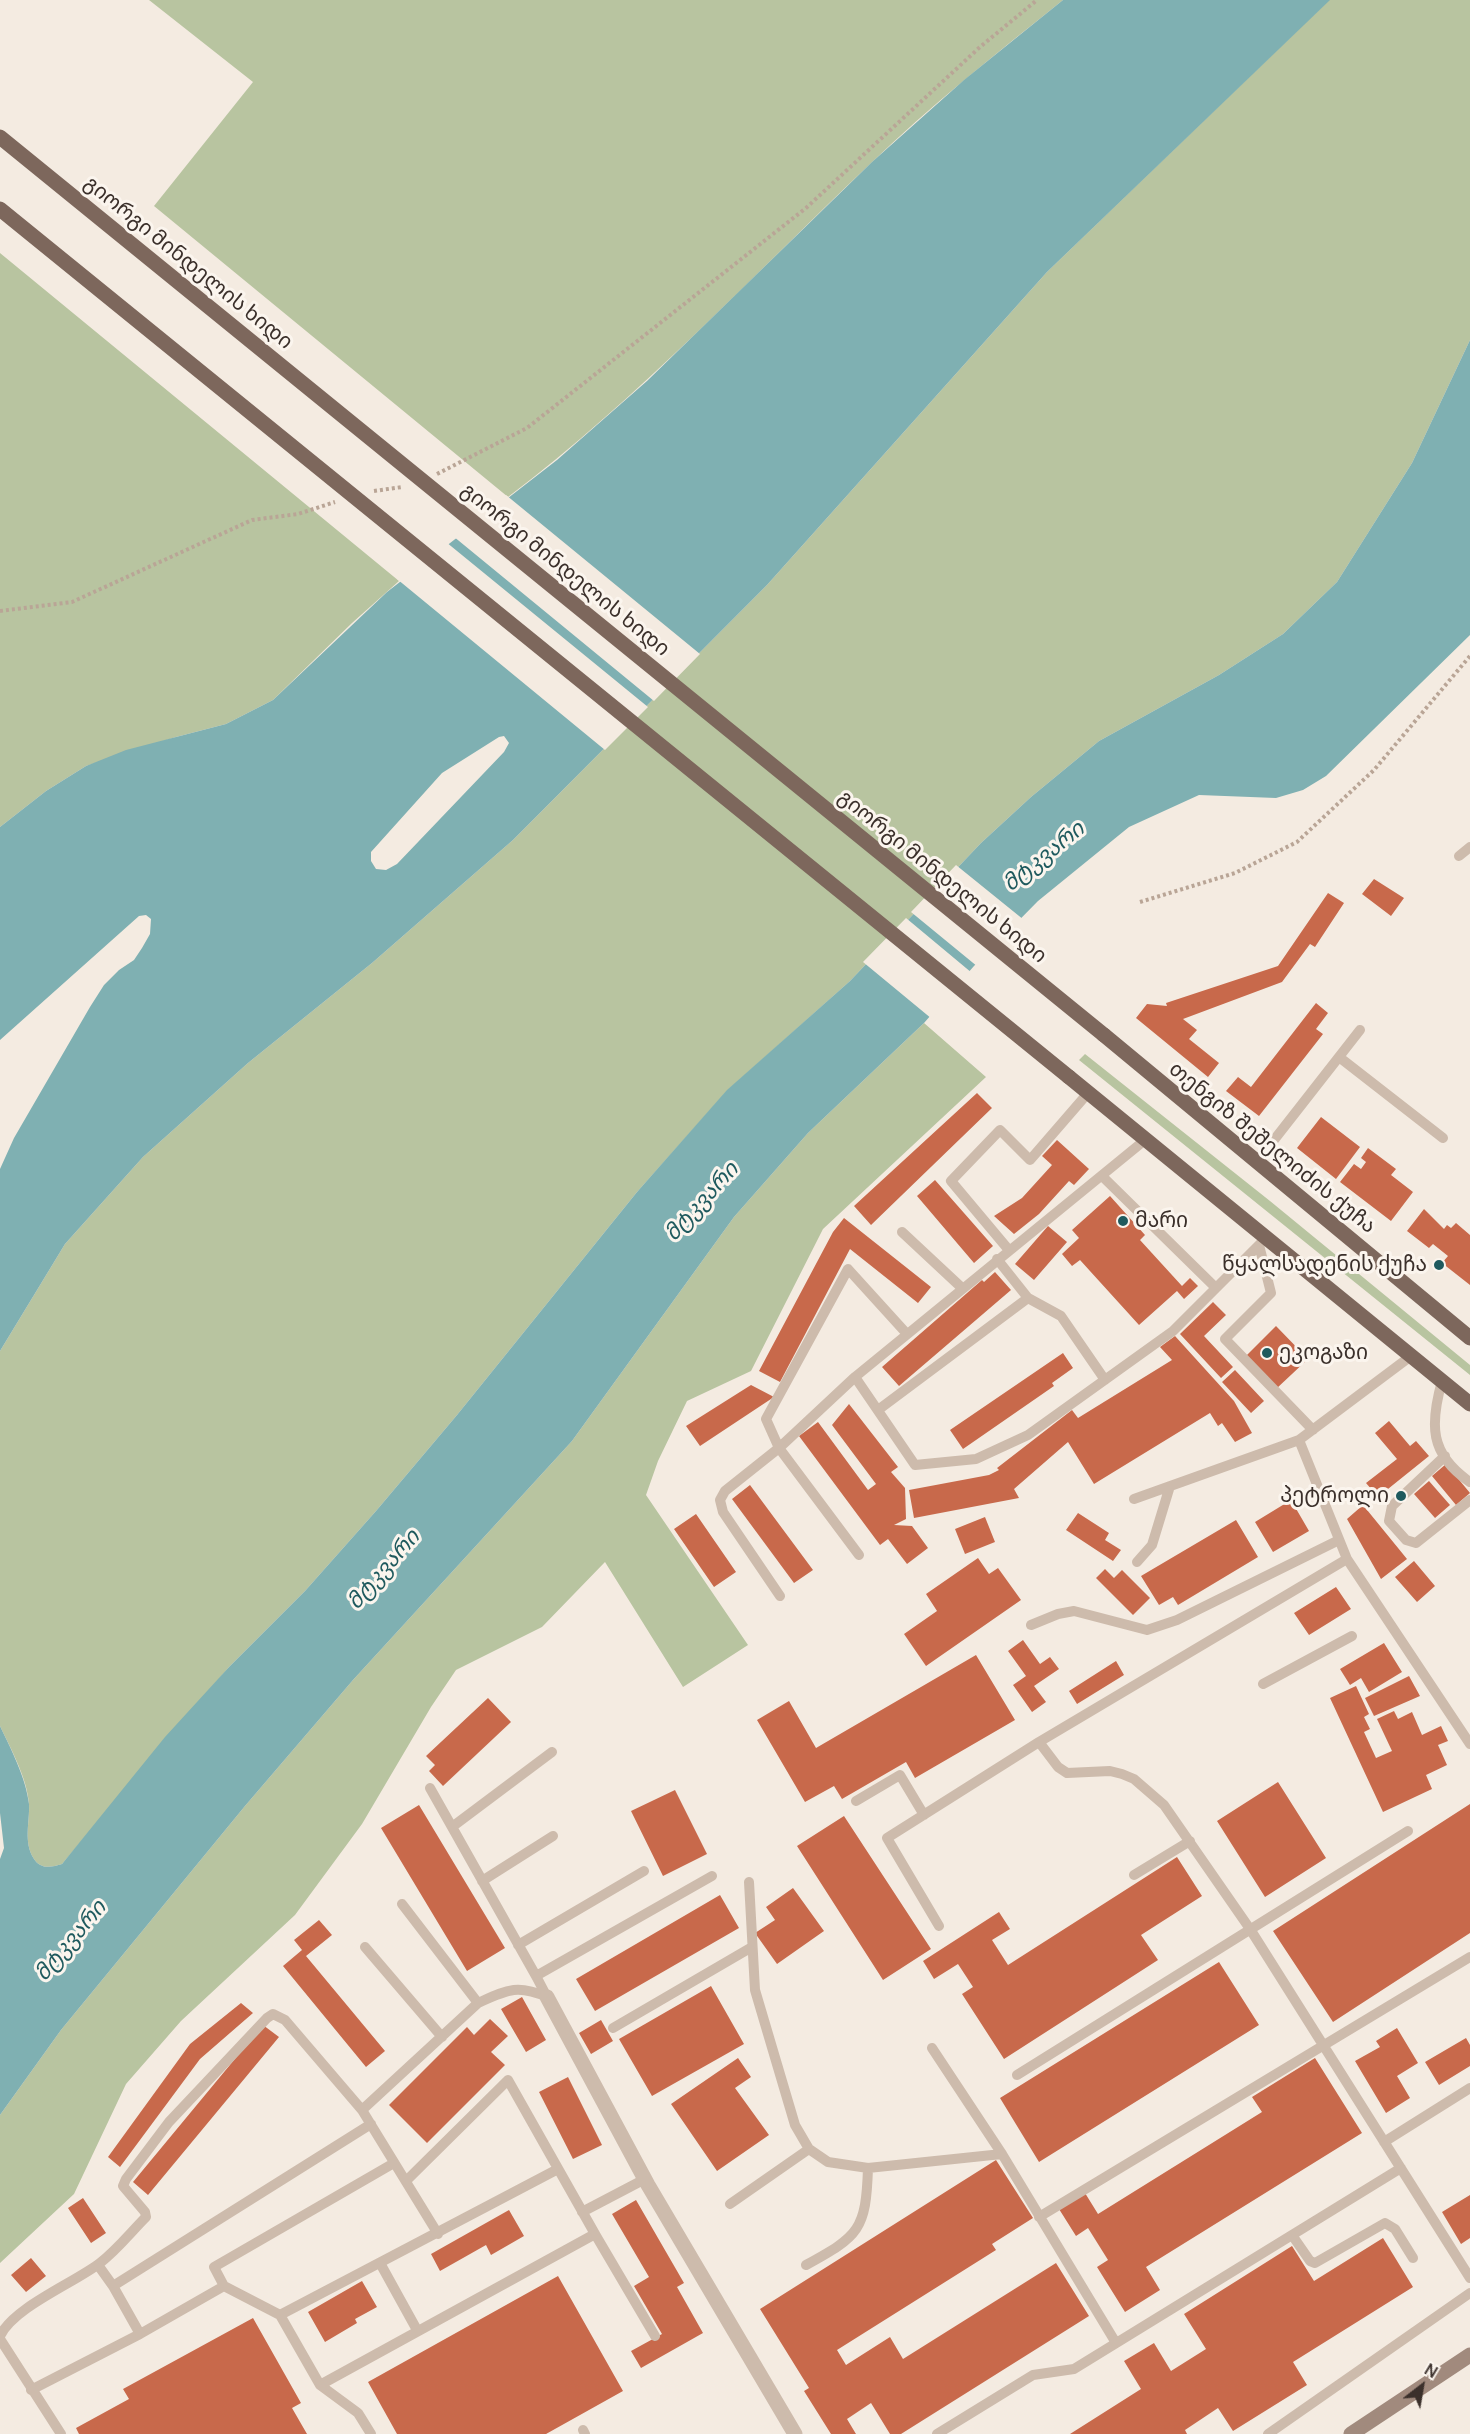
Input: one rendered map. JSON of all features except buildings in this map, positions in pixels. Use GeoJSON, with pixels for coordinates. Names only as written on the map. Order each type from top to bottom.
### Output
{"type":"FeatureCollection","features":[{"type":"Feature","properties":{"kind":"main road","name":"გიორგი მინდელის ხიდი"},"geometry":{"type":"LineString","coordinates":[[0,137],[1104,1035]]}},
{"type":"Feature","properties":{"kind":"main road"},"geometry":{"type":"LineString","coordinates":[[0,209],[1069,1077],[1263,1242],[1470,1404]]}},
{"type":"Feature","properties":{"kind":"main road","name":"თენგიზ შეშელიძის ქუჩა"},"geometry":{"type":"LineString","coordinates":[[1104,1035],[1470,1338]]}},
{"type":"Feature","properties":{"kind":"main road"},"geometry":{"type":"LineString","coordinates":[[1351,2434],[1470,2355]]}},
{"type":"Feature","properties":{"kind":"street"},"geometry":{"type":"LineString","coordinates":[[547,1997],[645,2180],[795,2434]]}},
{"type":"Feature","properties":{"kind":"lane"},"geometry":{"type":"LineString","coordinates":[[1459,856],[1470,847]]}},
{"type":"Feature","properties":{"kind":"lane"},"geometry":{"type":"LineString","coordinates":[[1256,1163],[1360,1029]]}},
{"type":"Feature","properties":{"kind":"lane"},"geometry":{"type":"LineString","coordinates":[[1339,1057],[1443,1138]]}},
{"type":"Feature","properties":{"kind":"lane"},"geometry":{"type":"LineString","coordinates":[[1008,1250],[951,1181],[1000,1130],[1029,1160],[1088,1094]]}},
{"type":"Feature","properties":{"kind":"lane"},"geometry":{"type":"LineString","coordinates":[[780,1596],[723,1512],[720,1500],[731,1486],[779,1448],[855,1377],[1145,1140]]}},
{"type":"Feature","properties":{"kind":"lane"},"geometry":{"type":"LineString","coordinates":[[1102,1176],[1216,1288]]}},
{"type":"Feature","properties":{"kind":"lane"},"geometry":{"type":"LineString","coordinates":[[902,1232],[962,1288]]}},
{"type":"Feature","properties":{"kind":"lane"},"geometry":{"type":"LineString","coordinates":[[855,1377],[915,1465],[976,1459],[1028,1435],[1173,1331],[1263,1242]]}},
{"type":"Feature","properties":{"kind":"lane"},"geometry":{"type":"LineString","coordinates":[[1263,1242],[1270,1293],[1225,1339],[1312,1430]]}},
{"type":"Feature","properties":{"kind":"lane"},"geometry":{"type":"LineString","coordinates":[[997,1259],[1028,1298],[1061,1316],[1105,1380]]}},
{"type":"Feature","properties":{"kind":"lane"},"geometry":{"type":"LineString","coordinates":[[859,1555],[779,1448],[766,1419],[848,1269],[908,1334]]}},
{"type":"Feature","properties":{"kind":"lane"},"geometry":{"type":"LineString","coordinates":[[878,1410],[1028,1298]]}},
{"type":"Feature","properties":{"kind":"lane"},"geometry":{"type":"LineString","coordinates":[[1134,1499],[1299,1440],[1411,1356]]}},
{"type":"Feature","properties":{"kind":"lane"},"geometry":{"type":"LineString","coordinates":[[1442,1381],[1433,1413],[1436,1439],[1445,1456],[1460,1475],[1470,1482]]}},
{"type":"Feature","properties":{"kind":"lane"},"geometry":{"type":"LineString","coordinates":[[1299,1440],[1347,1559],[1470,1744]]}},
{"type":"Feature","properties":{"kind":"lane"},"geometry":{"type":"LineString","coordinates":[[1445,1456],[1392,1506],[1389,1521],[1406,1540],[1416,1543],[1470,1500]]}},
{"type":"Feature","properties":{"kind":"lane"},"geometry":{"type":"LineString","coordinates":[[1137,1562],[1152,1545],[1170,1486]]}},
{"type":"Feature","properties":{"kind":"lane"},"geometry":{"type":"LineString","coordinates":[[1031,1625],[1058,1614],[1074,1611],[1147,1630],[1177,1620],[1339,1539]]}},
{"type":"Feature","properties":{"kind":"lane"},"geometry":{"type":"LineString","coordinates":[[939,1926],[888,1838],[1039,1742],[1347,1559]]}},
{"type":"Feature","properties":{"kind":"lane"},"geometry":{"type":"LineString","coordinates":[[1263,1684],[1352,1636]]}},
{"type":"Feature","properties":{"kind":"lane"},"geometry":{"type":"LineString","coordinates":[[1039,1742],[1058,1767],[1067,1773],[1110,1772],[1134,1779],[1164,1805],[1250,1929],[1470,2277]]}},
{"type":"Feature","properties":{"kind":"lane"},"geometry":{"type":"LineString","coordinates":[[452,1827],[552,1752]]}},
{"type":"Feature","properties":{"kind":"lane"},"geometry":{"type":"LineString","coordinates":[[856,1801],[900,1775],[924,1815]]}},
{"type":"Feature","properties":{"kind":"lane"},"geometry":{"type":"LineString","coordinates":[[430,1788],[547,1997]]}},
{"type":"Feature","properties":{"kind":"lane"},"geometry":{"type":"LineString","coordinates":[[1017,2075],[1408,1831]]}},
{"type":"Feature","properties":{"kind":"lane"},"geometry":{"type":"LineString","coordinates":[[482,1881],[553,1836]]}},
{"type":"Feature","properties":{"kind":"lane"},"geometry":{"type":"LineString","coordinates":[[1134,1875],[1190,1841]]}},
{"type":"Feature","properties":{"kind":"lane"},"geometry":{"type":"LineString","coordinates":[[518,1945],[644,1871]]}},
{"type":"Feature","properties":{"kind":"lane"},"geometry":{"type":"LineString","coordinates":[[536,1976],[712,1876]]}},
{"type":"Feature","properties":{"kind":"lane"},"geometry":{"type":"LineString","coordinates":[[749,1882],[755,1990],[795,2125],[809,2149],[828,2162],[867,2168],[1002,2154]]}},
{"type":"Feature","properties":{"kind":"lane"},"geometry":{"type":"LineString","coordinates":[[402,1904],[478,2002]]}},
{"type":"Feature","properties":{"kind":"lane"},"geometry":{"type":"LineString","coordinates":[[365,1947],[442,2037]]}},
{"type":"Feature","properties":{"kind":"lane"},"geometry":{"type":"LineString","coordinates":[[613,2028],[752,1947]]}},
{"type":"Feature","properties":{"kind":"lane"},"geometry":{"type":"LineString","coordinates":[[1039,2217],[1470,1957]]}},
{"type":"Feature","properties":{"kind":"lane"},"geometry":{"type":"LineString","coordinates":[[362,2110],[478,2002],[501,1993],[526,1988],[547,1997]]}},
{"type":"Feature","properties":{"kind":"lane"},"geometry":{"type":"LineString","coordinates":[[61,2434],[0,2338],[35,2302],[98,2265],[123,2245],[146,2217],[123,2186],[126,2179],[169,2122],[273,2014],[285,2020],[362,2110],[438,2234]]}},
{"type":"Feature","properties":{"kind":"lane"},"geometry":{"type":"LineString","coordinates":[[932,2048],[1002,2154],[1116,2343]]}},
{"type":"Feature","properties":{"kind":"lane"},"geometry":{"type":"LineString","coordinates":[[406,2181],[508,2080],[655,2336]]}},
{"type":"Feature","properties":{"kind":"lane"},"geometry":{"type":"LineString","coordinates":[[1384,2142],[1470,2088]]}},
{"type":"Feature","properties":{"kind":"lane"},"geometry":{"type":"LineString","coordinates":[[113,2286],[370,2124]]}},
{"type":"Feature","properties":{"kind":"lane"},"geometry":{"type":"LineString","coordinates":[[730,2204],[809,2149]]}},
{"type":"Feature","properties":{"kind":"lane"},"geometry":{"type":"LineString","coordinates":[[371,2434],[358,2413],[320,2385],[280,2315],[224,2286],[213,2267],[394,2163]]}},
{"type":"Feature","properties":{"kind":"lane"},"geometry":{"type":"LineString","coordinates":[[806,2265],[844,2244],[860,2223],[867,2205],[867,2168]]}},
{"type":"Feature","properties":{"kind":"lane"},"geometry":{"type":"LineString","coordinates":[[937,2434],[1033,2376],[1074,2369],[1401,2168]]}},
{"type":"Feature","properties":{"kind":"lane"},"geometry":{"type":"LineString","coordinates":[[280,2315],[558,2169]]}},
{"type":"Feature","properties":{"kind":"lane"},"geometry":{"type":"LineString","coordinates":[[582,2212],[645,2180]]}},
{"type":"Feature","properties":{"kind":"lane"},"geometry":{"type":"LineString","coordinates":[[1292,2235],[1310,2260],[1315,2263],[1385,2223],[1395,2229],[1413,2258]]}},
{"type":"Feature","properties":{"kind":"lane"},"geometry":{"type":"LineString","coordinates":[[320,2385],[595,2234]]}},
{"type":"Feature","properties":{"kind":"lane"},"geometry":{"type":"LineString","coordinates":[[380,2263],[417,2330]]}},
{"type":"Feature","properties":{"kind":"lane"},"geometry":{"type":"LineString","coordinates":[[98,2265],[113,2286],[140,2334]]}},
{"type":"Feature","properties":{"kind":"lane"},"geometry":{"type":"LineString","coordinates":[[31,2390],[140,2334],[224,2286]]}},
{"type":"Feature","properties":{"kind":"lane"},"geometry":{"type":"LineString","coordinates":[[1268,2434],[1470,2293]]}},
{"type":"Feature","properties":{"kind":"path"},"geometry":{"type":"LineString","coordinates":[[430,477],[526,428],[564,399],[806,208],[980,47],[1037,0]]}},
{"type":"Feature","properties":{"kind":"path"},"geometry":{"type":"LineString","coordinates":[[372,492],[411,485]]}},
{"type":"Feature","properties":{"kind":"path"},"geometry":{"type":"LineString","coordinates":[[0,611],[72,602],[252,520],[298,514],[343,499]]}},
{"type":"Feature","properties":{"kind":"path"},"geometry":{"type":"LineString","coordinates":[[1140,902],[1235,873],[1297,842],[1374,770],[1470,656]]}},
{"type":"Feature","properties":{"kind":"green space"},"geometry":{"type":"Polygon","coordinates":[[[149,0],[1063,0],[916,122],[649,378],[556,459],[508,497],[154,206],[253,82],[149,0]]]}},
{"type":"Feature","properties":{"kind":"green space"},"geometry":{"type":"Polygon","coordinates":[[[1329,0],[1470,0],[1470,340],[1412,463],[1337,582],[1283,634],[1219,675],[1099,741],[1031,797],[981,843],[850,981],[728,1090],[637,1192],[457,1415],[305,1591],[229,1667],[62,1864],[51,1867],[40,1865],[34,1859],[29,1846],[28,1794],[18,1764],[0,1726],[0,1351],[65,1244],[143,1157],[248,1063],[372,963],[513,840],[767,585],[1047,272],[1329,0]]]}},
{"type":"Feature","properties":{"kind":"green space"},"geometry":{"type":"Polygon","coordinates":[[[0,253],[399,581],[273,700],[226,724],[176,737],[86,766],[46,791],[0,827],[0,253]]]}},
{"type":"Feature","properties":{"kind":"green space"},"geometry":{"type":"Polygon","coordinates":[[[924,1023],[986,1077],[823,1229],[751,1371],[687,1401],[658,1461],[646,1495],[748,1645],[683,1687],[605,1562],[542,1627],[456,1670],[431,1707],[362,1824],[295,1915],[181,2021],[126,2084],[74,2194],[0,2263],[0,2115],[61,2030],[245,1806],[353,1680],[572,1441],[734,1217],[808,1133],[924,1023]]]}},
{"type":"Feature","properties":{"kind":"green space"},"geometry":{"type":"Polygon","coordinates":[[[1085,1054],[1270,1201],[1470,1365],[1470,1375],[1079,1060],[1085,1054]]]}},
{"type":"Feature","properties":{"kind":"water"},"geometry":{"type":"Polygon","coordinates":[[[1063,0],[1330,0],[1047,272],[767,585],[513,840],[372,963],[248,1063],[143,1157],[65,1244],[0,1351],[0,1169],[14,1138],[104,985],[119,970],[134,960],[142,948],[150,934],[151,919],[146,915],[139,916],[0,1040],[0,827],[46,791],[86,766],[126,750],[226,724],[273,700],[387,592],[557,460],[647,381],[872,162],[964,80],[1063,0]],[[504,736],[499,737],[442,773],[371,852],[371,861],[376,869],[386,870],[397,864],[504,752],[509,743],[504,736]]]}},
{"type":"Feature","properties":{"kind":"water","name":"მტკვარი"},"geometry":{"type":"Polygon","coordinates":[[[1470,340],[1470,635],[1326,776],[1303,790],[1276,798],[1199,795],[1129,827],[1038,901],[974,966],[924,1023],[808,1133],[734,1217],[572,1441],[353,1680],[245,1806],[61,2030],[0,2115],[0,1859],[4,1848],[0,1813],[0,1726],[25,1784],[29,1804],[28,1839],[34,1859],[43,1866],[51,1867],[62,1864],[165,1737],[229,1667],[305,1591],[376,1511],[457,1415],[637,1192],[727,1090],[850,981],[981,843],[1031,797],[1099,741],[1219,675],[1283,634],[1337,582],[1412,463],[1470,340]]]}},
{"type":"Feature","properties":{"kind":"pier"},"geometry":{"type":"Polygon","coordinates":[[[506,495],[700,654],[654,701],[453,536],[506,495]]]}},
{"type":"Feature","properties":{"kind":"pier"},"geometry":{"type":"Polygon","coordinates":[[[446,542],[648,707],[605,750],[397,579],[446,542]]]}},
{"type":"Feature","properties":{"kind":"pier"},"geometry":{"type":"Polygon","coordinates":[[[956,865],[1024,920],[978,967],[911,912],[956,865]]]}},
{"type":"Feature","properties":{"kind":"pier"},"geometry":{"type":"Polygon","coordinates":[[[906,918],[972,973],[932,1019],[863,962],[906,918]]]}},
{"type":"Feature","properties":{"kind":"place","name":"მარი"},"geometry":{"type":"Point","coordinates":[1123,1221]}},
{"type":"Feature","properties":{"kind":"place","name":"წყალსადენის ქუჩა"},"geometry":{"type":"Point","coordinates":[1439,1265]}},
{"type":"Feature","properties":{"kind":"place","name":"ეკოგაზი"},"geometry":{"type":"Point","coordinates":[1267,1353]}},
{"type":"Feature","properties":{"kind":"place","name":"პეტროლი"},"geometry":{"type":"Point","coordinates":[1401,1496]}}]}
